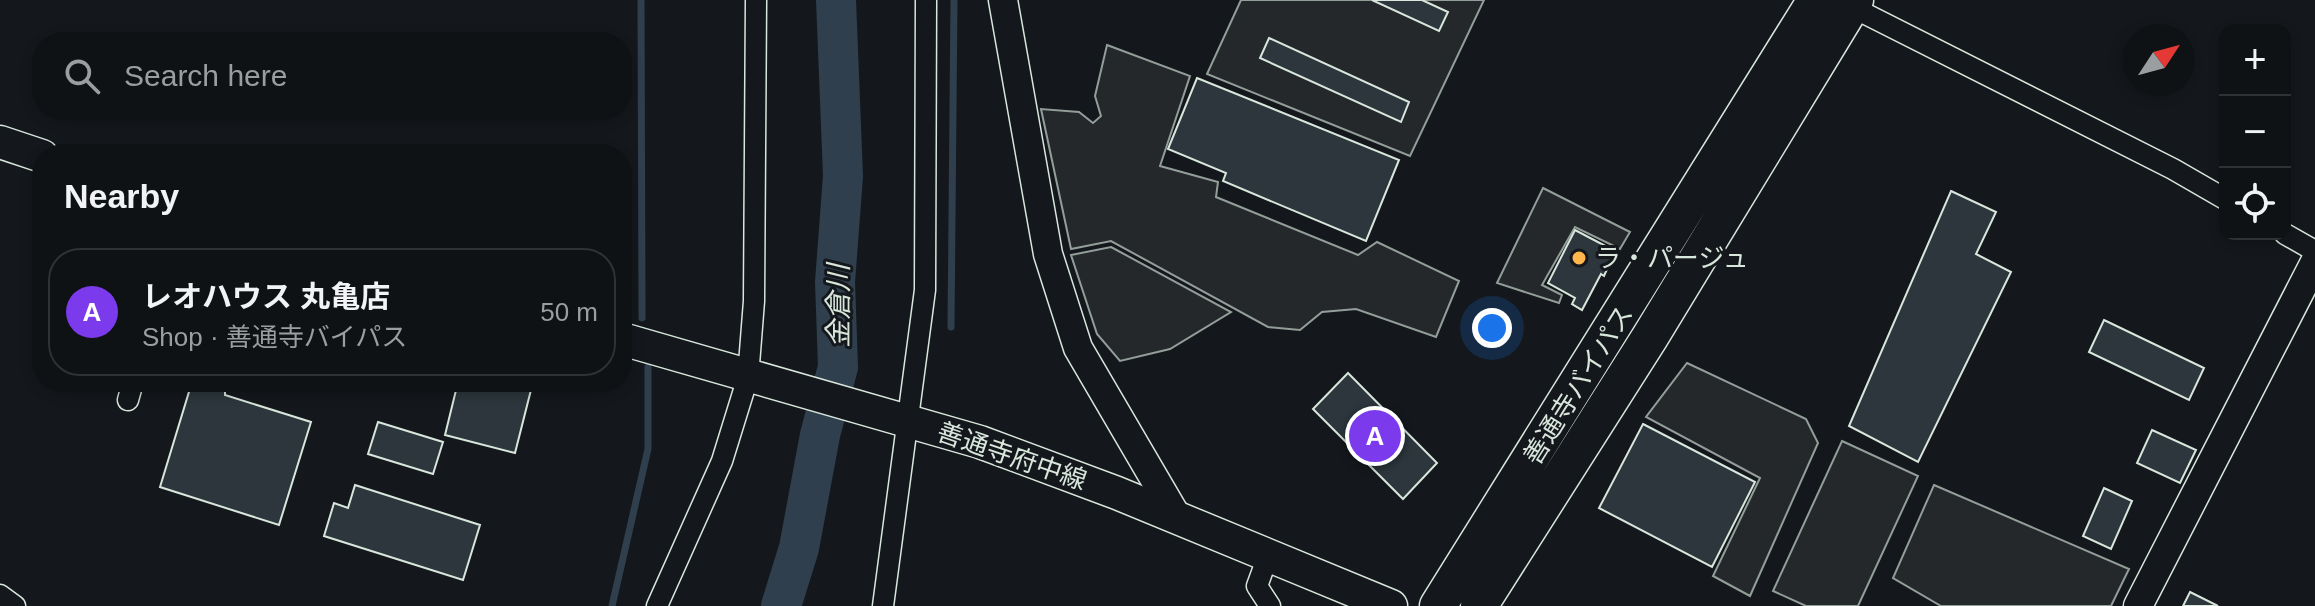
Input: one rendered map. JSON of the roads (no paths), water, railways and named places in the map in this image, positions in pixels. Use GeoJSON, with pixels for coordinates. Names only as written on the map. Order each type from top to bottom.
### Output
{"type":"FeatureCollection","features":[{"type":"Feature","properties":{"kind":"highway","name":"善通寺バイパス"},"geometry":{"type":"LineString","coordinates":[[1438,606],[1816,0]]}},
{"type":"Feature","properties":{"kind":"highway","name":"善通寺バイパス"},"geometry":{"type":"LineString","coordinates":[[1479,606],[1650,337],[1848,2]]}},
{"type":"Feature","properties":{"kind":"main road"},"geometry":{"type":"LineString","coordinates":[[0,142],[32,153]]}},
{"type":"Feature","properties":{"kind":"main road","name":"善通寺府中線"},"geometry":{"type":"LineString","coordinates":[[632,342],[897,419],[1054,469],[1391,606]]}},
{"type":"Feature","properties":{"kind":"street"},"geometry":{"type":"LineString","coordinates":[[657,606],[757,379],[756,0]]}},
{"type":"Feature","properties":{"kind":"street"},"geometry":{"type":"LineString","coordinates":[[883,606],[897,419],[925,290],[926,0]]}},
{"type":"Feature","properties":{"kind":"street"},"geometry":{"type":"LineString","coordinates":[[1003,0],[1024,137],[1048,254],[1078,348],[1178,519]]}},
{"type":"Feature","properties":{"kind":"street"},"geometry":{"type":"LineString","coordinates":[[1848,2],[2219,196]]}},
{"type":"Feature","properties":{"kind":"street"},"geometry":{"type":"LineString","coordinates":[[2291,237],[2315,251]]}},
{"type":"Feature","properties":{"kind":"street"},"geometry":{"type":"LineString","coordinates":[[2138,606],[2315,262]]}},
{"type":"Feature","properties":{"kind":"street"},"geometry":{"type":"LineString","coordinates":[[1268,556],[1257,586],[1270,606]]}},
{"type":"Feature","properties":{"kind":"street"},"geometry":{"type":"LineString","coordinates":[[0,595],[15,606]]}},
{"type":"Feature","properties":{"kind":"waterway"},"geometry":{"type":"LineString","coordinates":[[641,0],[642,318]]}},
{"type":"Feature","properties":{"kind":"waterway","name":"金倉川"},"geometry":{"type":"LineString","coordinates":[[781,606],[799,548],[820,435],[838,367],[835,282],[843,176],[836,0]]}},
{"type":"Feature","properties":{"kind":"waterway"},"geometry":{"type":"LineString","coordinates":[[951,327],[954,0]]}},
{"type":"Feature","properties":{"kind":"waterway"},"geometry":{"type":"LineString","coordinates":[[612,606],[648,449],[648,367]]}},
{"type":"Feature","properties":{"kind":"place","name":"ラ・パージュ"},"geometry":{"type":"Point","coordinates":[1579,258]}},
{"type":"Feature","properties":{"kind":"place","name":"レオハウス 丸亀店"},"geometry":{"type":"Point","coordinates":[1375,436]}}]}
